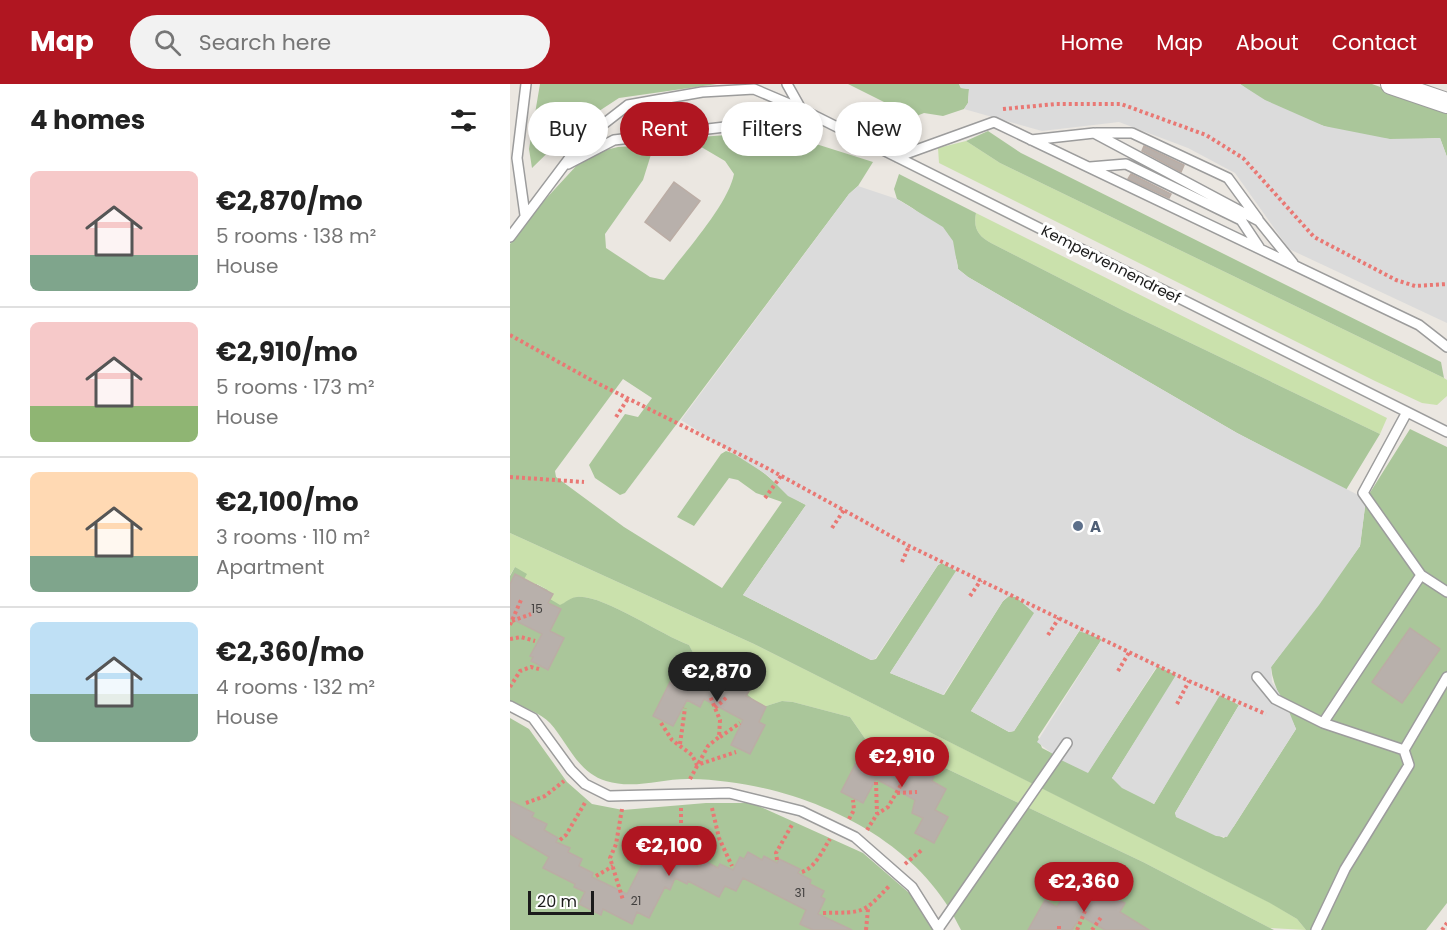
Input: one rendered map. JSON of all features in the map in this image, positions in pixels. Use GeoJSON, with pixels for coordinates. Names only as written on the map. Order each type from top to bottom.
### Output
{"type":"FeatureCollection","features":[{"type":"Feature","properties":{"kind":"street"},"geometry":{"type":"LineString","coordinates":[[1391,84],[1447,103]]}},
{"type":"Feature","properties":{"kind":"lane"},"geometry":{"type":"LineString","coordinates":[[525,215],[517,159],[526,84]]}},
{"type":"Feature","properties":{"kind":"lane"},"geometry":{"type":"LineString","coordinates":[[787,84],[797,102]]}},
{"type":"Feature","properties":{"kind":"lane","name":"Kempervennendreef"},"geometry":{"type":"LineString","coordinates":[[510,237],[583,140],[628,105],[702,92],[754,89],[785,102]]}},
{"type":"Feature","properties":{"kind":"lane","name":"Kempervennendreef"},"geometry":{"type":"LineString","coordinates":[[823,120],[1407,412],[1444,427]]}},
{"type":"Feature","properties":{"kind":"lane"},"geometry":{"type":"LineString","coordinates":[[897,157],[994,122],[1419,324],[1447,347]]}},
{"type":"Feature","properties":{"kind":"lane"},"geometry":{"type":"LineString","coordinates":[[566,165],[614,140],[721,127]]}},
{"type":"Feature","properties":{"kind":"lane"},"geometry":{"type":"LineString","coordinates":[[1031,140],[1094,133],[1132,133],[1228,178],[1294,265]]}},
{"type":"Feature","properties":{"kind":"lane"},"geometry":{"type":"LineString","coordinates":[[1094,133],[1259,221]]}},
{"type":"Feature","properties":{"kind":"lane"},"geometry":{"type":"LineString","coordinates":[[1088,167],[1126,164],[1241,220],[1260,249]]}},
{"type":"Feature","properties":{"kind":"lane"},"geometry":{"type":"LineString","coordinates":[[1407,412],[1363,493],[1421,575],[1447,592]]}},
{"type":"Feature","properties":{"kind":"lane"},"geometry":{"type":"LineString","coordinates":[[1323,723],[1421,575]]}},
{"type":"Feature","properties":{"kind":"lane"},"geometry":{"type":"LineString","coordinates":[[1257,677],[1275,699],[1323,723],[1404,750]]}},
{"type":"Feature","properties":{"kind":"lane"},"geometry":{"type":"LineString","coordinates":[[1316,930],[1345,869],[1409,765],[1404,750],[1447,677]]}},
{"type":"Feature","properties":{"kind":"lane"},"geometry":{"type":"LineString","coordinates":[[510,706],[533,718],[574,773],[592,788],[609,796],[711,792],[757,798],[801,811],[836,828],[860,841],[912,887],[939,929],[1067,743]]}},
{"type":"Feature","properties":{"kind":"path"},"geometry":{"type":"LineString","coordinates":[[510,335],[909,546],[1190,681],[1269,715]]}},
{"type":"Feature","properties":{"kind":"path"},"geometry":{"type":"LineString","coordinates":[[616,417],[629,398]]}},
{"type":"Feature","properties":{"kind":"path"},"geometry":{"type":"LineString","coordinates":[[765,498],[780,476]]}},
{"type":"Feature","properties":{"kind":"path"},"geometry":{"type":"LineString","coordinates":[[510,477],[584,482]]}},
{"type":"Feature","properties":{"kind":"path"},"geometry":{"type":"LineString","coordinates":[[832,528],[844,510]]}},
{"type":"Feature","properties":{"kind":"path"},"geometry":{"type":"LineString","coordinates":[[902,562],[909,546]]}},
{"type":"Feature","properties":{"kind":"path"},"geometry":{"type":"LineString","coordinates":[[970,596],[981,580]]}},
{"type":"Feature","properties":{"kind":"path"},"geometry":{"type":"LineString","coordinates":[[511,623],[521,600]]}},
{"type":"Feature","properties":{"kind":"path"},"geometry":{"type":"LineString","coordinates":[[511,623],[531,614]]}},
{"type":"Feature","properties":{"kind":"path"},"geometry":{"type":"LineString","coordinates":[[1048,635],[1059,618]]}},
{"type":"Feature","properties":{"kind":"path"},"geometry":{"type":"LineString","coordinates":[[510,639],[521,637],[534,641]]}},
{"type":"Feature","properties":{"kind":"path"},"geometry":{"type":"LineString","coordinates":[[1118,671],[1130,651]]}},
{"type":"Feature","properties":{"kind":"path"},"geometry":{"type":"LineString","coordinates":[[510,687],[520,671],[531,667],[539,669]]}},
{"type":"Feature","properties":{"kind":"path"},"geometry":{"type":"LineString","coordinates":[[1177,704],[1190,681]]}},
{"type":"Feature","properties":{"kind":"path"},"geometry":{"type":"LineString","coordinates":[[710,696],[720,720],[719,737]]}},
{"type":"Feature","properties":{"kind":"path"},"geometry":{"type":"LineString","coordinates":[[715,708],[727,697]]}},
{"type":"Feature","properties":{"kind":"path"},"geometry":{"type":"LineString","coordinates":[[680,745],[685,708]]}},
{"type":"Feature","properties":{"kind":"path"},"geometry":{"type":"LineString","coordinates":[[661,723],[672,740],[692,755],[697,765]]}},
{"type":"Feature","properties":{"kind":"path"},"geometry":{"type":"LineString","coordinates":[[681,858],[685,793],[688,782],[708,746],[740,723]]}},
{"type":"Feature","properties":{"kind":"path"},"geometry":{"type":"LineString","coordinates":[[697,765],[736,752]]}},
{"type":"Feature","properties":{"kind":"path"},"geometry":{"type":"LineString","coordinates":[[526,803],[544,796],[574,773]]}},
{"type":"Feature","properties":{"kind":"path"},"geometry":{"type":"LineString","coordinates":[[860,841],[877,814],[888,807],[905,778]]}},
{"type":"Feature","properties":{"kind":"path"},"geometry":{"type":"LineString","coordinates":[[876,782],[877,814]]}},
{"type":"Feature","properties":{"kind":"path"},"geometry":{"type":"LineString","coordinates":[[560,840],[578,816],[592,788]]}},
{"type":"Feature","properties":{"kind":"path"},"geometry":{"type":"LineString","coordinates":[[711,792],[713,817],[732,866]]}},
{"type":"Feature","properties":{"kind":"path"},"geometry":{"type":"LineString","coordinates":[[896,793],[917,792]]}},
{"type":"Feature","properties":{"kind":"path"},"geometry":{"type":"LineString","coordinates":[[622,900],[611,851],[616,844],[624,796]]}},
{"type":"Feature","properties":{"kind":"path"},"geometry":{"type":"LineString","coordinates":[[777,860],[776,853],[779,846],[801,811]]}},
{"type":"Feature","properties":{"kind":"path"},"geometry":{"type":"LineString","coordinates":[[802,872],[808,870],[817,860],[836,828]]}},
{"type":"Feature","properties":{"kind":"path"},"geometry":{"type":"LineString","coordinates":[[866,930],[868,909],[914,855],[923,849]]}},
{"type":"Feature","properties":{"kind":"path"},"geometry":{"type":"LineString","coordinates":[[596,876],[613,866]]}},
{"type":"Feature","properties":{"kind":"path"},"geometry":{"type":"LineString","coordinates":[[823,913],[868,909]]}},
{"type":"Feature","properties":{"kind":"path"},"geometry":{"type":"LineString","coordinates":[[1077,930],[1085,911]]}},
{"type":"Feature","properties":{"kind":"path"},"geometry":{"type":"LineString","coordinates":[[1092,930],[1102,916]]}},
{"type":"Feature","properties":{"kind":"path"},"geometry":{"type":"LineString","coordinates":[[1442,930],[1447,923]]}},
{"type":"Feature","properties":{"kind":"green space"},"geometry":{"type":"Polygon","coordinates":[[[540,84],[717,84],[619,98],[608,105],[608,102],[537,102],[540,84]]]}},
{"type":"Feature","properties":{"kind":"green space"},"geometry":{"type":"Polygon","coordinates":[[[848,84],[959,84],[961,88],[969,89],[968,103],[964,109],[943,116],[922,114],[922,102],[884,102],[848,84]]]}},
{"type":"Feature","properties":{"kind":"green space"},"geometry":{"type":"Polygon","coordinates":[[[1240,84],[1372,84],[1447,111],[1447,157],[1440,138],[1389,139],[1330,128],[1273,105],[1240,84]]]}},
{"type":"Feature","properties":{"kind":"green space"},"geometry":{"type":"Polygon","coordinates":[[[988,131],[1021,153],[1441,362],[1444,378],[1000,163],[966,141],[988,131]]]}},
{"type":"Feature","properties":{"kind":"green space"},"geometry":{"type":"Polygon","coordinates":[[[721,135],[721,156],[823,156],[823,146],[835,150],[835,156],[854,156],[873,162],[858,186],[849,194],[625,493],[620,495],[595,478],[589,465],[625,414],[638,417],[652,398],[623,379],[555,471],[556,477],[624,527],[722,588],[782,502],[756,493],[738,480],[729,478],[694,526],[677,517],[721,454],[726,451],[748,461],[806,505],[743,595],[871,660],[876,659],[938,565],[942,563],[957,571],[890,673],[944,695],[1003,601],[1009,596],[1016,597],[1035,613],[971,711],[1009,732],[1014,731],[1080,630],[1102,639],[1038,737],[1042,748],[1088,772],[1158,666],[1177,675],[1112,778],[1154,804],[1215,700],[1220,695],[1239,705],[1175,813],[1177,817],[1224,838],[1296,729],[1277,691],[1271,667],[1360,546],[1366,499],[1410,429],[1447,447],[1447,903],[1426,930],[1306,930],[1297,919],[1270,903],[754,644],[510,533],[510,244],[542,203],[578,164],[589,156],[608,156],[608,149],[620,147],[620,156],[651,156],[643,180],[605,234],[606,248],[650,277],[664,280],[714,214],[734,174],[725,161],[709,152],[709,136],[721,135]]]}},
{"type":"Feature","properties":{"kind":"green space"},"geometry":{"type":"Polygon","coordinates":[[[966,141],[1000,163],[1444,378],[1447,380],[1447,396],[1437,405],[1422,403],[939,163],[938,148],[966,141]]]}},
{"type":"Feature","properties":{"kind":"green space"},"geometry":{"type":"Polygon","coordinates":[[[530,156],[544,156],[532,168],[530,156]]]}},
{"type":"Feature","properties":{"kind":"green space"},"geometry":{"type":"Polygon","coordinates":[[[899,174],[976,213],[975,223],[978,231],[991,243],[1124,311],[1380,434],[1346,490],[1237,433],[968,277],[958,269],[951,248],[936,228],[917,211],[897,199],[894,189],[899,174]]]}},
{"type":"Feature","properties":{"kind":"green space"},"geometry":{"type":"Polygon","coordinates":[[[976,213],[1387,418],[1380,434],[1124,311],[991,243],[978,231],[975,223],[976,213]]]}},
{"type":"Feature","properties":{"kind":"green space"},"geometry":{"type":"Polygon","coordinates":[[[510,533],[754,644],[1271,903],[1297,919],[1306,930],[1270,928],[1143,862],[943,767],[920,770],[908,763],[912,756],[900,747],[890,762],[873,750],[850,717],[793,702],[782,701],[763,707],[742,690],[738,674],[730,683],[701,664],[689,645],[616,608],[588,598],[577,597],[560,606],[544,596],[548,590],[537,584],[534,588],[523,582],[515,567],[510,575],[510,533]]]}},
{"type":"Feature","properties":{"kind":"green space"},"geometry":{"type":"Polygon","coordinates":[[[515,567],[527,574],[523,581],[533,588],[536,584],[548,590],[545,596],[560,605],[577,597],[601,602],[689,645],[699,664],[709,673],[715,667],[730,683],[739,674],[749,682],[742,690],[763,707],[782,701],[793,702],[850,717],[873,750],[890,761],[899,747],[913,756],[908,763],[920,770],[924,764],[933,770],[943,767],[1143,862],[1274,930],[961,930],[941,895],[914,865],[883,840],[847,818],[809,802],[770,790],[730,782],[680,779],[627,784],[596,777],[580,764],[546,719],[510,701],[510,576],[515,567]]]}},
{"type":"Feature","properties":{"kind":"green space"},"geometry":{"type":"Polygon","coordinates":[[[510,718],[529,729],[567,782],[592,804],[623,810],[706,803],[752,803],[863,853],[915,898],[934,930],[510,930],[510,718]]]}},
{"type":"Feature","properties":{"kind":"shaded area"},"geometry":{"type":"Polygon","coordinates":[[[959,84],[1240,84],[1265,100],[1324,126],[1390,139],[1440,138],[1447,157],[1447,323],[1289,249],[1235,173],[1188,148],[1119,122],[1042,131],[964,109],[968,103],[969,89],[961,88],[959,84]]]}},
{"type":"Feature","properties":{"kind":"shaded area","name":"A"},"geometry":{"type":"Polygon","coordinates":[[[858,186],[897,199],[943,227],[953,241],[958,269],[968,277],[1237,433],[1366,499],[1360,546],[1319,605],[1271,667],[1272,682],[1286,704],[1296,729],[1227,837],[1216,836],[1176,817],[1175,813],[1239,705],[1220,695],[1154,804],[1122,788],[1112,778],[1176,675],[1157,666],[1088,773],[1061,760],[1037,742],[1102,639],[1079,631],[1014,731],[1009,732],[971,711],[1034,613],[1016,597],[1009,596],[1003,601],[943,695],[890,673],[956,571],[942,563],[938,565],[875,659],[871,660],[743,595],[806,505],[788,496],[767,475],[681,420],[849,194],[858,186]]]}},
{"type":"Feature","properties":{"kind":"building"},"geometry":{"type":"Polygon","coordinates":[[[1144,146],[1184,165],[1181,172],[1142,151],[1144,146]]]}},
{"type":"Feature","properties":{"kind":"building"},"geometry":{"type":"Polygon","coordinates":[[[1131,174],[1171,194],[1169,198],[1128,179],[1131,174]]]}},
{"type":"Feature","properties":{"kind":"building"},"geometry":{"type":"Polygon","coordinates":[[[674,182],[700,201],[670,241],[645,222],[674,182]]]}},
{"type":"Feature","properties":{"kind":"building"},"geometry":{"type":"Polygon","coordinates":[[[515,574],[553,594],[548,603],[561,609],[550,631],[564,638],[548,670],[531,661],[533,657],[530,656],[542,634],[510,618],[510,584],[515,574]]]}},
{"type":"Feature","properties":{"kind":"building"},"geometry":{"type":"Polygon","coordinates":[[[1410,628],[1440,649],[1402,703],[1372,682],[1410,628]]]}},
{"type":"Feature","properties":{"kind":"building"},"geometry":{"type":"Polygon","coordinates":[[[715,666],[752,686],[746,696],[766,707],[759,722],[765,725],[750,754],[731,745],[743,720],[704,699],[700,707],[687,700],[673,726],[653,716],[670,682],[685,690],[695,669],[710,677],[715,666]]]}},
{"type":"Feature","properties":{"kind":"building"},"geometry":{"type":"Polygon","coordinates":[[[874,752],[895,763],[900,753],[936,772],[932,781],[946,789],[935,810],[948,817],[934,843],[915,833],[923,818],[912,813],[915,800],[876,779],[863,803],[841,792],[857,761],[867,766],[874,752]]]}},
{"type":"Feature","properties":{"kind":"building"},"geometry":{"type":"Polygon","coordinates":[[[510,801],[534,813],[532,817],[547,824],[544,830],[558,838],[556,842],[570,848],[568,852],[582,859],[579,866],[593,873],[592,877],[627,894],[646,857],[651,859],[654,853],[668,860],[670,856],[700,867],[703,860],[718,868],[720,864],[733,870],[740,857],[744,859],[748,852],[762,860],[764,856],[777,863],[779,859],[800,869],[798,873],[811,880],[810,884],[824,891],[821,897],[825,899],[818,914],[852,930],[813,930],[800,924],[806,910],[743,878],[736,891],[725,886],[719,897],[688,881],[687,884],[675,878],[670,890],[665,887],[649,918],[637,912],[632,924],[603,909],[601,915],[579,904],[585,892],[574,887],[575,884],[543,868],[549,857],[510,834],[510,801]]]}},
{"type":"Feature","properties":{"kind":"building"},"geometry":{"type":"Polygon","coordinates":[[[1088,886],[1125,903],[1120,912],[1149,930],[1105,930],[1081,916],[1072,930],[1028,930],[1045,900],[1057,907],[1069,887],[1082,893],[1088,886]]]}},
{"type":"Feature","properties":{"kind":"place","name":"A"},"geometry":{"type":"Point","coordinates":[1078,526]}}]}
